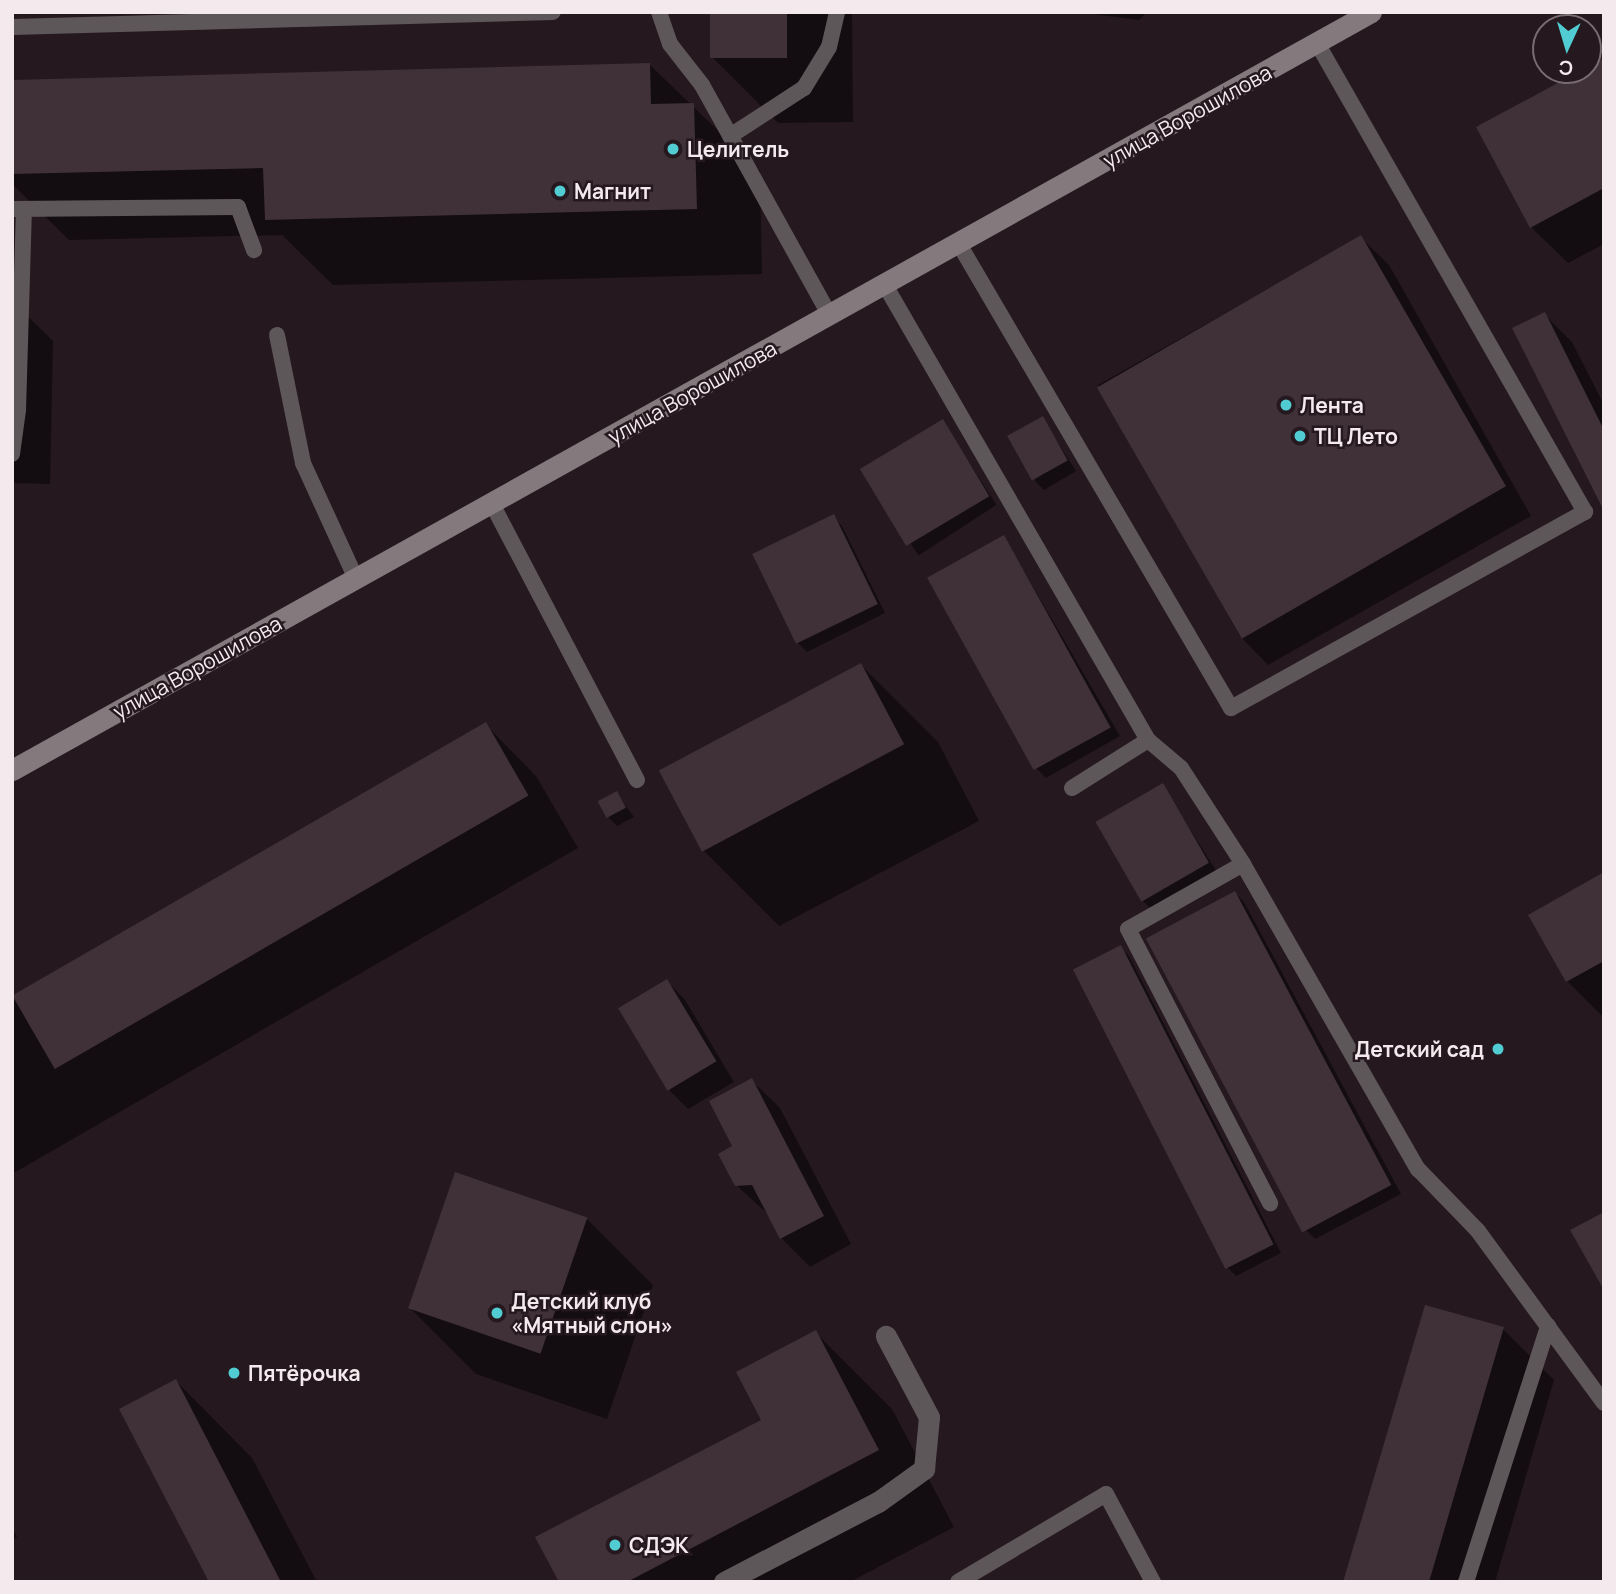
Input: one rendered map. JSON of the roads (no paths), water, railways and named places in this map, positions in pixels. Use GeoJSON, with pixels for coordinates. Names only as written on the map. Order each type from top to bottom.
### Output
{"type":"FeatureCollection","features":[{"type":"Feature","properties":{"kind":"main road","name":"улица Ворошилова"},"geometry":{"type":"LineString","coordinates":[[12,770],[1371,12]]}},
{"type":"Feature","properties":{"kind":"street"},"geometry":{"type":"LineString","coordinates":[[724,1582],[878,1502],[924,1469],[929,1417],[886,1336]]}},
{"type":"Feature","properties":{"kind":"lane"},"geometry":{"type":"LineString","coordinates":[[12,27],[553,12]]}},
{"type":"Feature","properties":{"kind":"lane"},"geometry":{"type":"LineString","coordinates":[[659,12],[670,44],[702,85],[830,316]]}},
{"type":"Feature","properties":{"kind":"lane"},"geometry":{"type":"LineString","coordinates":[[730,136],[804,88],[829,47],[837,12]]}},
{"type":"Feature","properties":{"kind":"lane"},"geometry":{"type":"LineString","coordinates":[[959,244],[1231,708],[1585,512],[1317,43]]}},
{"type":"Feature","properties":{"kind":"lane"},"geometry":{"type":"LineString","coordinates":[[12,454],[18,410],[18,209],[238,207],[254,250]]}},
{"type":"Feature","properties":{"kind":"lane"},"geometry":{"type":"LineString","coordinates":[[885,285],[1147,740],[1181,768],[1243,864],[1418,1169],[1478,1231],[1604,1403]]}},
{"type":"Feature","properties":{"kind":"lane"},"geometry":{"type":"LineString","coordinates":[[277,335],[303,463],[356,579]]}},
{"type":"Feature","properties":{"kind":"lane"},"geometry":{"type":"LineString","coordinates":[[491,502],[637,780]]}},
{"type":"Feature","properties":{"kind":"lane"},"geometry":{"type":"LineString","coordinates":[[1072,788],[1147,740]]}},
{"type":"Feature","properties":{"kind":"lane"},"geometry":{"type":"LineString","coordinates":[[1243,864],[1128,929],[1270,1203]]}},
{"type":"Feature","properties":{"kind":"lane"},"geometry":{"type":"LineString","coordinates":[[1466,1582],[1548,1326]]}},
{"type":"Feature","properties":{"kind":"lane"},"geometry":{"type":"LineString","coordinates":[[958,1582],[1106,1494],[1153,1582]]}},
{"type":"Feature","properties":{"kind":"place","name":"Целитель"},"geometry":{"type":"Point","coordinates":[673,149]}},
{"type":"Feature","properties":{"kind":"place","name":"Магнит"},"geometry":{"type":"Point","coordinates":[560,191]}},
{"type":"Feature","properties":{"kind":"place","name":"Лента"},"geometry":{"type":"Point","coordinates":[1286,405]}},
{"type":"Feature","properties":{"kind":"place","name":"ТЦ Лето"},"geometry":{"type":"Point","coordinates":[1300,436]}},
{"type":"Feature","properties":{"kind":"place","name":"Детский сад"},"geometry":{"type":"Point","coordinates":[1498,1049]}},
{"type":"Feature","properties":{"kind":"place","name":"Детский клуб «Мятный слон»"},"geometry":{"type":"Point","coordinates":[497,1313]}},
{"type":"Feature","properties":{"kind":"place","name":"Пятёрочка"},"geometry":{"type":"Point","coordinates":[234,1373]}},
{"type":"Feature","properties":{"kind":"place","name":"СДЭК"},"geometry":{"type":"Point","coordinates":[615,1545]}}]}
